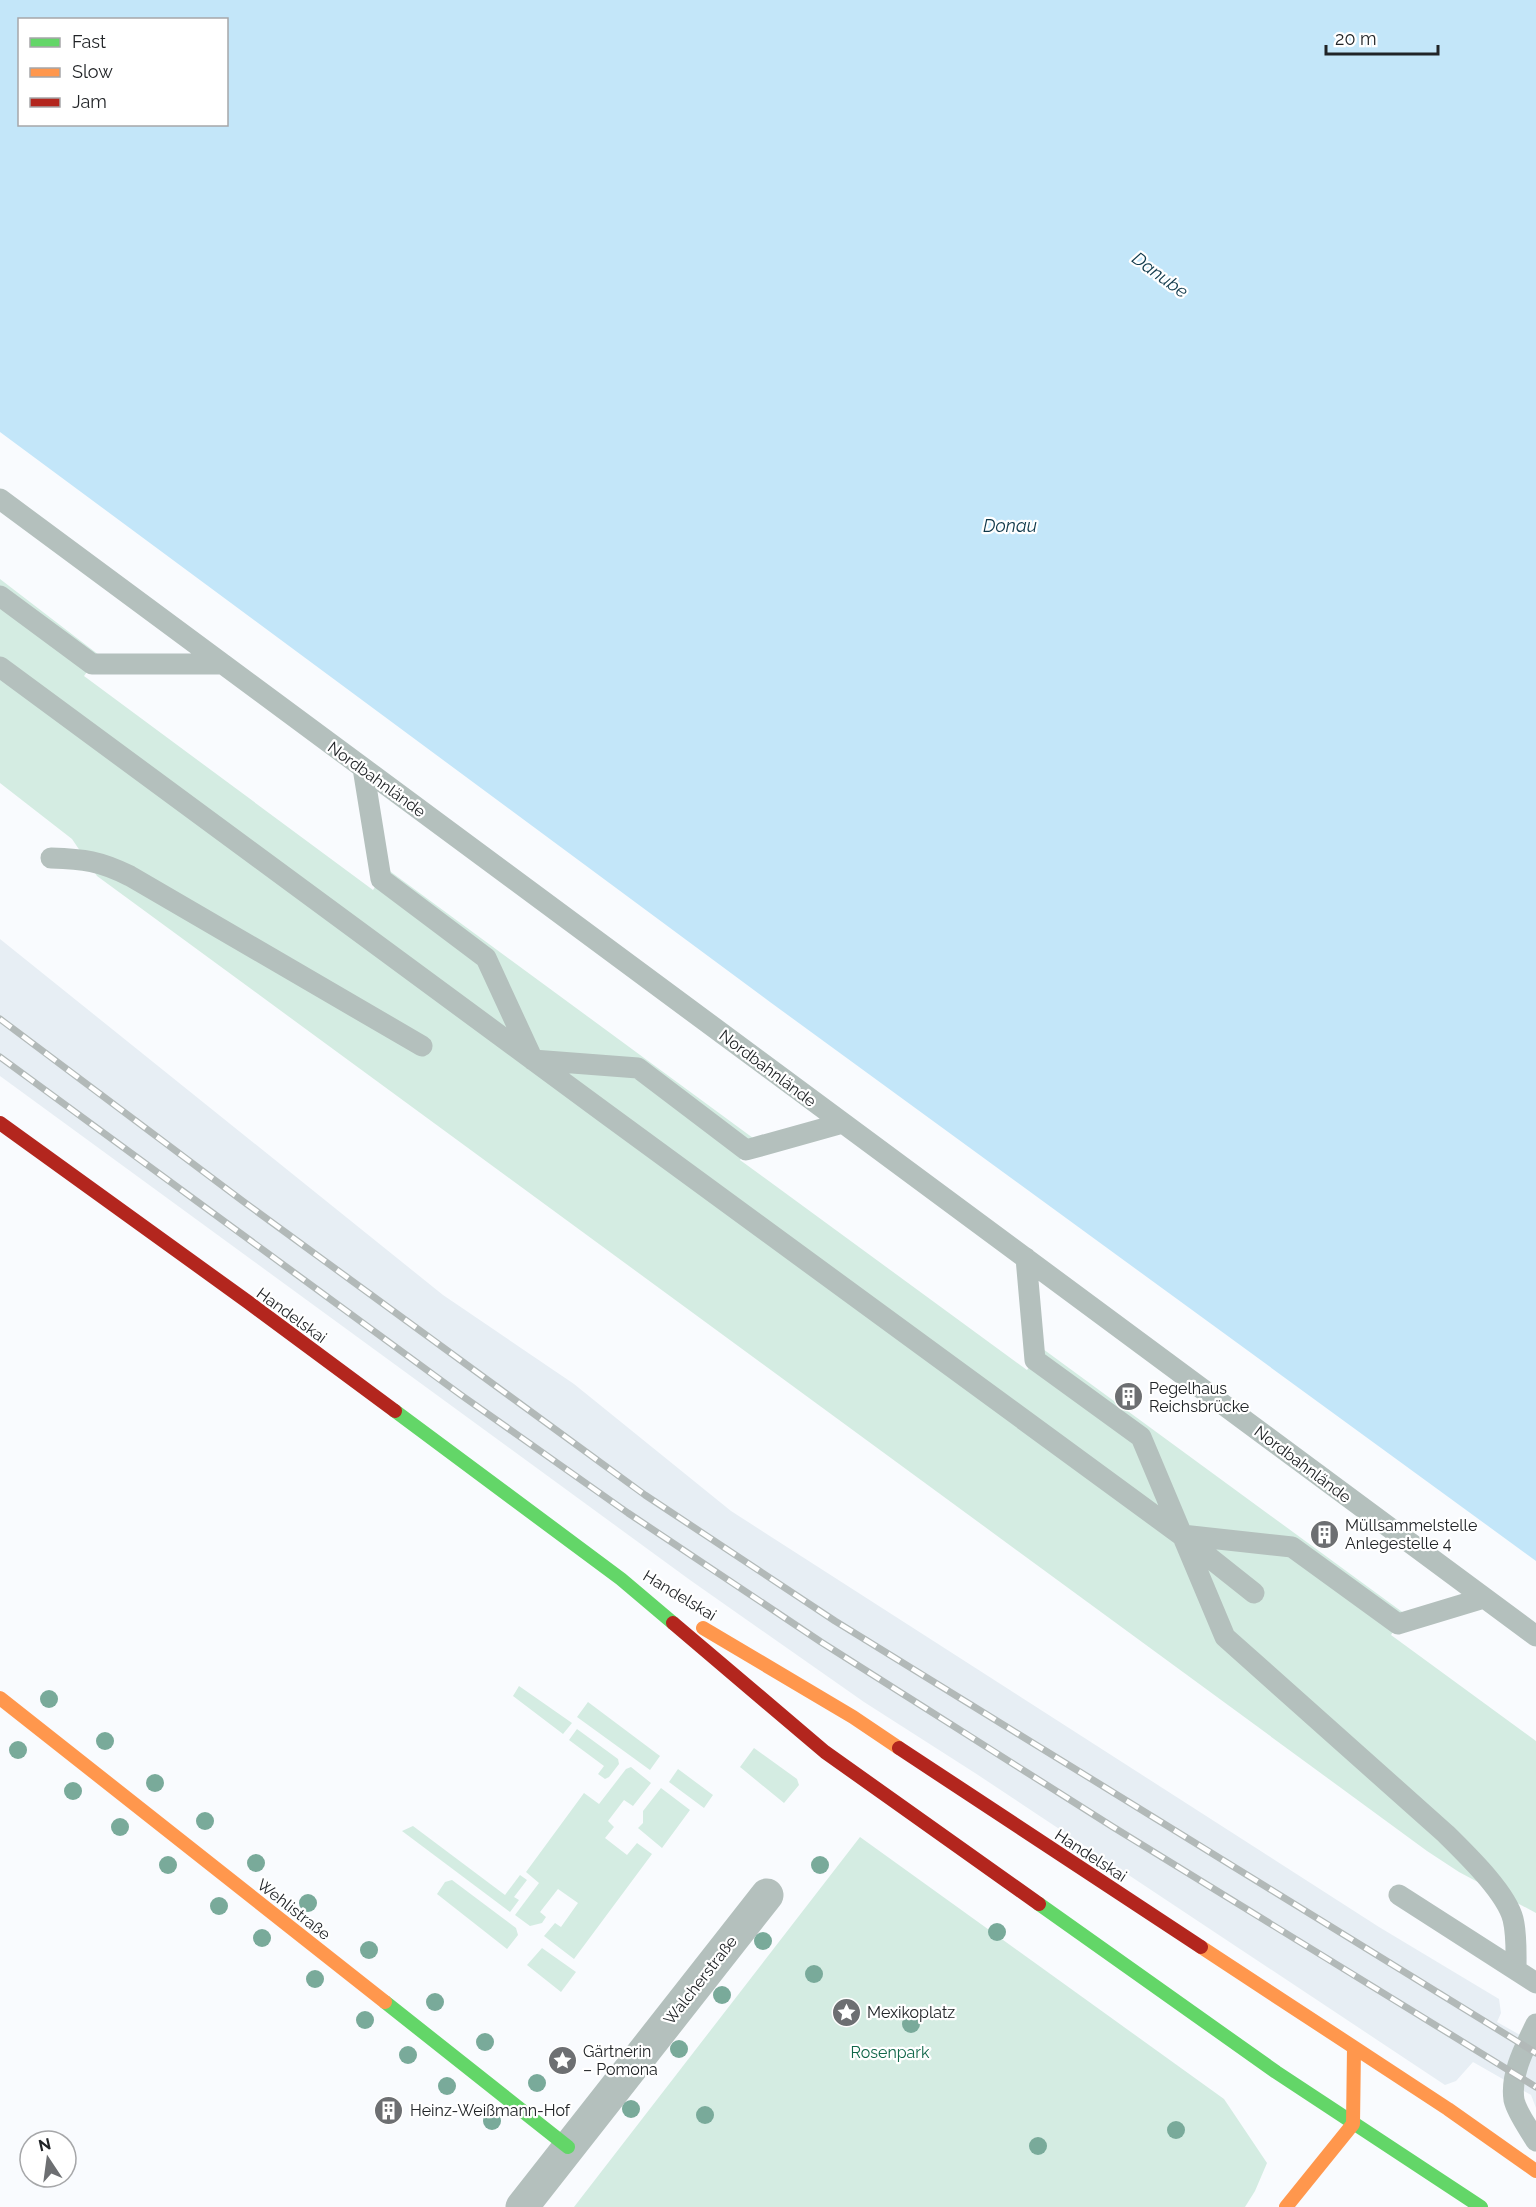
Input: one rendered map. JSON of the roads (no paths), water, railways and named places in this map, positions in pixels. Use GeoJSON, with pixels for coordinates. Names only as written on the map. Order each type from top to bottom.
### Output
{"type":"FeatureCollection","features":[{"type":"Feature","properties":{"kind":"main road","name":"Handelskai"},"geometry":{"type":"LineString","coordinates":[[0,1122],[621,1579],[825,1752],[1265,2064],[1481,2207]]}},
{"type":"Feature","properties":{"kind":"main road","name":"Handelskai"},"geometry":{"type":"LineString","coordinates":[[621,1579],[853,1717],[1536,2171]]}},
{"type":"Feature","properties":{"kind":"main road","name":"Wehlistraße"},"geometry":{"type":"LineString","coordinates":[[0,1698],[568,2147]]}},
{"type":"Feature","properties":{"kind":"main road"},"geometry":{"type":"LineString","coordinates":[[1286,2207],[1353,2124],[1354,2048]]}},
{"type":"Feature","properties":{"kind":"main road"},"geometry":{"type":"LineString","coordinates":[[1411,2160],[1428,2188]]}},
{"type":"Feature","properties":{"kind":"street","name":"Walcherstraße"},"geometry":{"type":"LineString","coordinates":[[522,2207],[767,1895]]}},
{"type":"Feature","properties":{"kind":"lane","name":"Nordbahnlände"},"geometry":{"type":"LineString","coordinates":[[0,499],[1536,1636]]}},
{"type":"Feature","properties":{"kind":"lane"},"geometry":{"type":"LineString","coordinates":[[0,596],[92,664],[222,664]]}},
{"type":"Feature","properties":{"kind":"lane"},"geometry":{"type":"LineString","coordinates":[[0,667],[1181,1535],[1254,1593]]}},
{"type":"Feature","properties":{"kind":"lane"},"geometry":{"type":"LineString","coordinates":[[363,768],[381,879],[486,958],[533,1060]]}},
{"type":"Feature","properties":{"kind":"lane"},"geometry":{"type":"LineString","coordinates":[[51,858],[81,859],[105,864],[130,876],[422,1046]]}},
{"type":"Feature","properties":{"kind":"lane"},"geometry":{"type":"LineString","coordinates":[[533,1060],[638,1068],[746,1150],[843,1123]]}},
{"type":"Feature","properties":{"kind":"lane"},"geometry":{"type":"LineString","coordinates":[[1026,1258],[1035,1360],[1141,1437],[1225,1637],[1446,1834],[1480,1869],[1512,1917],[1516,1970]]}},
{"type":"Feature","properties":{"kind":"lane"},"geometry":{"type":"LineString","coordinates":[[1181,1535],[1292,1547],[1398,1624],[1484,1598]]}},
{"type":"Feature","properties":{"kind":"lane"},"geometry":{"type":"LineString","coordinates":[[1399,1895],[1536,1983]]}},
{"type":"Feature","properties":{"kind":"lane"},"geometry":{"type":"LineString","coordinates":[[1536,2024],[1515,2075],[1514,2101],[1536,2141]]}},
{"type":"Feature","properties":{"kind":"water","name":"Donau"},"geometry":{"type":"Polygon","coordinates":[[[0,0],[1536,0],[1536,1561],[770,1002],[0,432],[0,0]]]}},
{"type":"Feature","properties":{"kind":"railway"},"geometry":{"type":"LineString","coordinates":[[0,1019],[244,1202],[645,1495],[835,1621],[1536,2053]]}},
{"type":"Feature","properties":{"kind":"railway"},"geometry":{"type":"LineString","coordinates":[[0,1057],[461,1395],[628,1513],[821,1642],[1113,1827],[1536,2087]]}},
{"type":"Feature","properties":{"kind":"place","name":"Pegelhaus Reichsbrücke"},"geometry":{"type":"Point","coordinates":[1128,1397]}},
{"type":"Feature","properties":{"kind":"place","name":"Müllsammelstelle Anlegestelle 4"},"geometry":{"type":"Point","coordinates":[1324,1534]}},
{"type":"Feature","properties":{"kind":"place","name":"Mexikoplatz"},"geometry":{"type":"Point","coordinates":[846,2012]}},
{"type":"Feature","properties":{"kind":"place","name":"Gärtnerin – Pomona"},"geometry":{"type":"Point","coordinates":[562,2060]}},
{"type":"Feature","properties":{"kind":"place","name":"Heinz-Weißmann-Hof"},"geometry":{"type":"Point","coordinates":[389,2110]}},
{"type":"Feature","properties":{"kind":"water label","name":"Danube"},"geometry":{"type":"Point","coordinates":[1160,275]}},
{"type":"Feature","properties":{"kind":"park label","name":"Rosenpark"},"geometry":{"type":"Point","coordinates":[890,2052]}}]}
